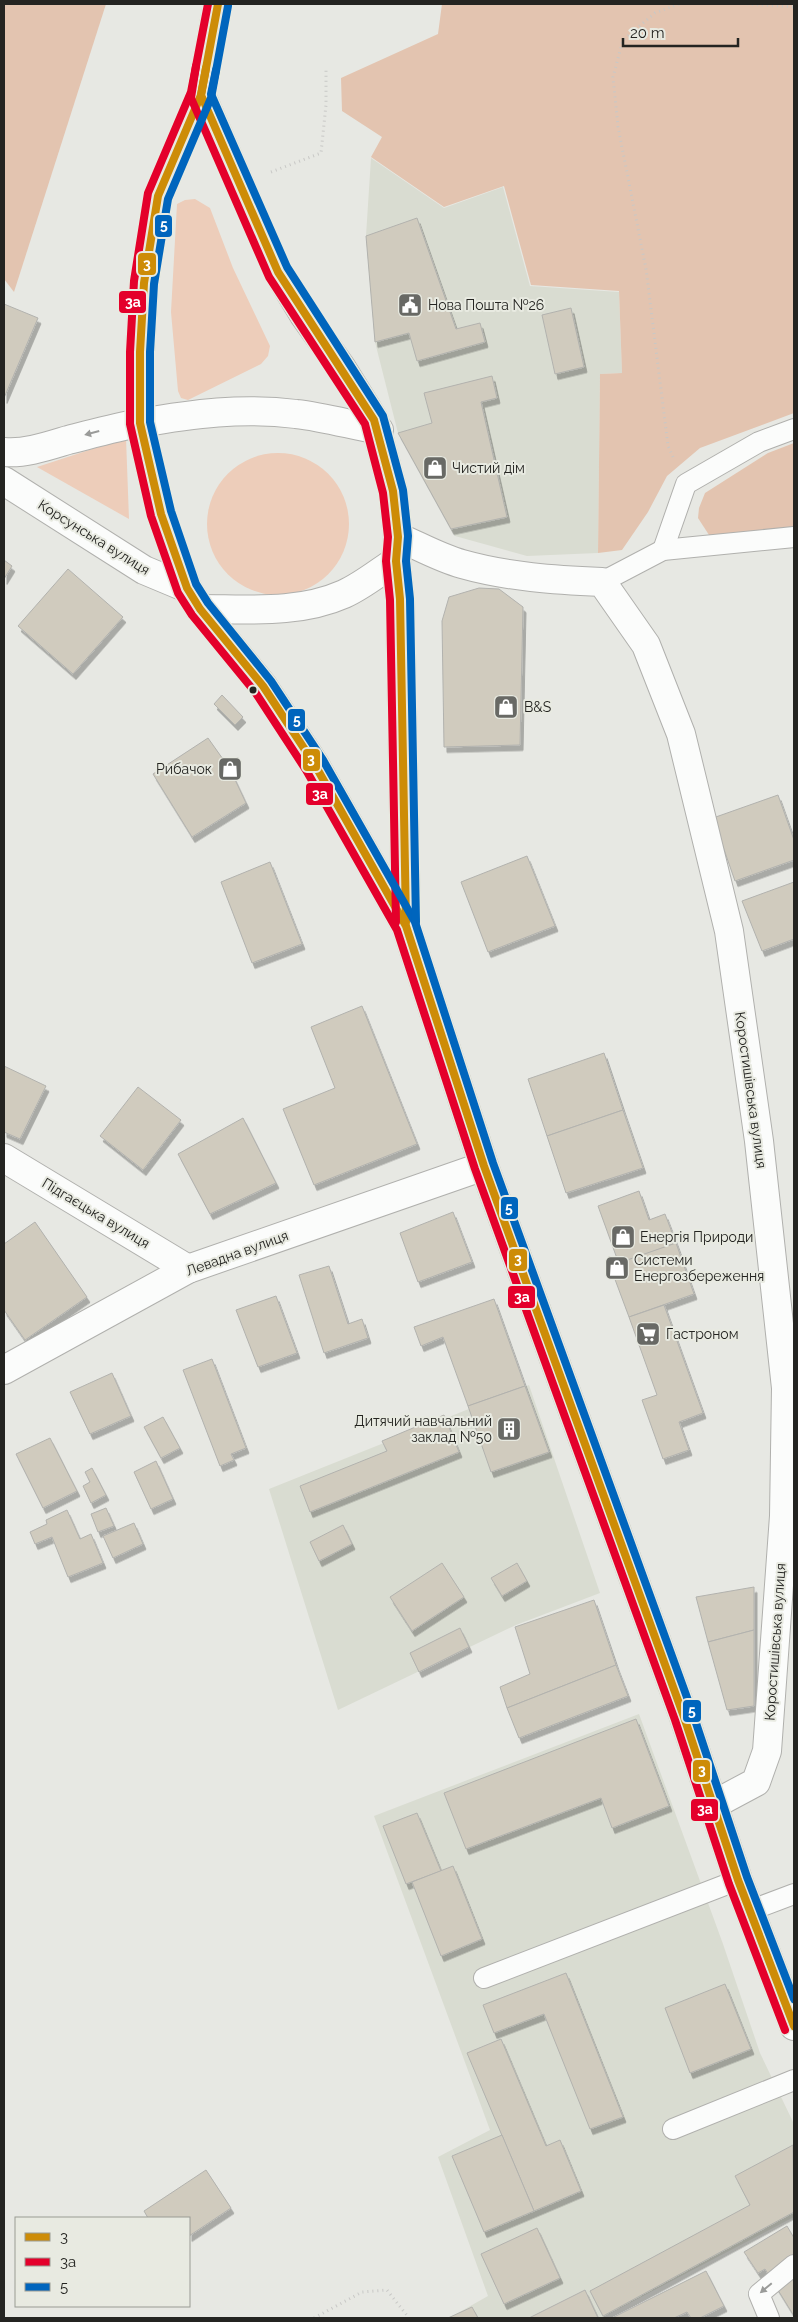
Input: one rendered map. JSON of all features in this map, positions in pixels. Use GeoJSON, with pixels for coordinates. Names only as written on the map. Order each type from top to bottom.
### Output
{"type":"FeatureCollection","features":[{"type":"Feature","properties":{"kind":"main road"},"geometry":{"type":"LineString","coordinates":[[217,7],[201,94],[158,196],[144,283],[140,352],[140,423],[161,514],[193,598],[263,686],[316,764],[406,926],[484,1166],[684,1717],[738,1880],[794,2026]]}},
{"type":"Feature","properties":{"kind":"main road"},"geometry":{"type":"LineString","coordinates":[[201,94],[278,272],[304,315],[342,367],[379,430],[393,491],[400,599],[406,926]]}},
{"type":"Feature","properties":{"kind":"main road"},"geometry":{"type":"LineString","coordinates":[[4,452],[12,453],[40,448],[113,428],[198,413],[255,411],[297,414],[379,430]]}},
{"type":"Feature","properties":{"kind":"main road","name":"Корсунська вулиця"},"geometry":{"type":"LineString","coordinates":[[4,481],[144,570],[193,598]]}},
{"type":"Feature","properties":{"kind":"main road"},"geometry":{"type":"LineString","coordinates":[[193,598],[256,610],[309,606],[345,594],[397,549]]}},
{"type":"Feature","properties":{"kind":"main road"},"geometry":{"type":"LineString","coordinates":[[397,549],[494,571],[547,580],[602,582]]}},
{"type":"Feature","properties":{"kind":"main road","name":"Коростишівська вулиця"},"geometry":{"type":"LineString","coordinates":[[602,582],[646,646],[681,734],[729,931],[758,1141],[786,1388],[784,1516],[767,1751],[756,1782],[713,1805]]}},
{"type":"Feature","properties":{"kind":"main road","name":"Підгаєцька вулиця"},"geometry":{"type":"LineString","coordinates":[[4,1158],[188,1269]]}},
{"type":"Feature","properties":{"kind":"main road","name":"Левадна вулиця"},"geometry":{"type":"LineString","coordinates":[[4,1370],[188,1269],[484,1166]]}},
{"type":"Feature","properties":{"kind":"lane"},"geometry":{"type":"LineString","coordinates":[[662,550],[686,484],[758,442],[794,429]]}},
{"type":"Feature","properties":{"kind":"lane"},"geometry":{"type":"LineString","coordinates":[[602,582],[662,550],[794,538]]}},
{"type":"Feature","properties":{"kind":"lane"},"geometry":{"type":"LineString","coordinates":[[484,1978],[738,1880]]}},
{"type":"Feature","properties":{"kind":"lane"},"geometry":{"type":"LineString","coordinates":[[749,1910],[794,1894]]}},
{"type":"Feature","properties":{"kind":"lane"},"geometry":{"type":"LineString","coordinates":[[673,2129],[794,2080]]}},
{"type":"Feature","properties":{"kind":"lane"},"geometry":{"type":"LineString","coordinates":[[769,2318],[758,2294],[794,2265]]}},
{"type":"Feature","properties":{"kind":"path"},"geometry":{"type":"LineString","coordinates":[[679,4],[655,13],[623,40],[613,77],[618,127],[646,269],[668,446],[686,484]]}},
{"type":"Feature","properties":{"kind":"path"},"geometry":{"type":"LineString","coordinates":[[747,4],[794,7]]}},
{"type":"Feature","properties":{"kind":"path"},"geometry":{"type":"LineString","coordinates":[[262,175],[321,153],[326,105],[326,68]]}},
{"type":"Feature","properties":{"kind":"path"},"geometry":{"type":"LineString","coordinates":[[314,2318],[362,2292],[387,2290],[409,2318]]}},
{"type":"Feature","properties":{"kind":"shaded area"},"geometry":{"type":"Polygon","coordinates":[[[4,4],[106,4],[14,292],[4,279],[4,4]]]}},
{"type":"Feature","properties":{"kind":"shaded area"},"geometry":{"type":"Polygon","coordinates":[[[442,4],[794,4],[794,413],[700,448],[667,476],[648,512],[622,550],[598,553],[600,374],[622,373],[619,291],[531,285],[504,186],[444,207],[371,157],[382,137],[342,111],[341,78],[438,34],[442,4]]]}},
{"type":"Feature","properties":{"kind":"shaded area"},"geometry":{"type":"Polygon","coordinates":[[[371,158],[444,208],[503,187],[530,286],[619,292],[622,373],[600,374],[598,553],[527,556],[455,536],[398,433],[375,342],[366,236],[371,158]]]}},
{"type":"Feature","properties":{"kind":"shaded area"},"geometry":{"type":"Polygon","coordinates":[[[195,199],[210,208],[233,268],[270,346],[268,356],[261,364],[188,400],[181,398],[178,391],[171,312],[177,204],[185,200],[195,199]]]}},
{"type":"Feature","properties":{"kind":"shaded area"},"geometry":{"type":"Polygon","coordinates":[[[126,438],[129,519],[37,467],[126,438]]]}},
{"type":"Feature","properties":{"kind":"shaded area"},"geometry":{"type":"Polygon","coordinates":[[[794,443],[794,530],[739,535],[709,535],[698,518],[699,508],[705,493],[768,453],[794,443]]]}},
{"type":"Feature","properties":{"kind":"shaded area"},"geometry":{"type":"Polygon","coordinates":[[[278,453],[305,459],[317,465],[328,474],[337,485],[343,497],[349,524],[343,551],[337,563],[328,574],[317,583],[305,589],[278,595],[251,589],[239,583],[228,574],[219,563],[213,551],[207,524],[213,497],[219,485],[228,474],[239,465],[251,459],[278,453]]]}},
{"type":"Feature","properties":{"kind":"shaded area"},"geometry":{"type":"Polygon","coordinates":[[[529,1385],[600,1593],[516,1625],[338,1710],[269,1489],[529,1385]]]}},
{"type":"Feature","properties":{"kind":"shaded area"},"geometry":{"type":"Polygon","coordinates":[[[639,1714],[723,1944],[760,2053],[794,2124],[794,2217],[601,2318],[449,2318],[488,2296],[438,2157],[490,2130],[374,1816],[639,1714]]]}},
{"type":"Feature","properties":{"kind":"building"},"geometry":{"type":"Polygon","coordinates":[[[417,218],[456,329],[480,323],[485,342],[417,361],[409,333],[375,342],[366,236],[417,218]]]}},
{"type":"Feature","properties":{"kind":"building"},"geometry":{"type":"Polygon","coordinates":[[[4,304],[38,318],[4,398],[4,304]]]}},
{"type":"Feature","properties":{"kind":"building"},"geometry":{"type":"Polygon","coordinates":[[[571,308],[584,367],[555,374],[542,315],[571,308]]]}},
{"type":"Feature","properties":{"kind":"building"},"geometry":{"type":"Polygon","coordinates":[[[492,376],[497,398],[481,402],[507,517],[451,529],[398,433],[432,423],[424,393],[492,376]]]}},
{"type":"Feature","properties":{"kind":"building"},"geometry":{"type":"Polygon","coordinates":[[[4,560],[12,566],[4,579],[4,560]]]}},
{"type":"Feature","properties":{"kind":"building"},"geometry":{"type":"Polygon","coordinates":[[[68,569],[123,617],[73,674],[18,626],[68,569]]]}},
{"type":"Feature","properties":{"kind":"building"},"geometry":{"type":"Polygon","coordinates":[[[479,588],[499,589],[523,607],[520,745],[444,747],[442,621],[449,597],[479,588]]]}},
{"type":"Feature","properties":{"kind":"building"},"geometry":{"type":"Polygon","coordinates":[[[222,695],[243,717],[235,725],[214,704],[222,695]]]}},
{"type":"Feature","properties":{"kind":"building"},"geometry":{"type":"Polygon","coordinates":[[[208,738],[230,769],[246,803],[192,837],[153,774],[208,738]]]}},
{"type":"Feature","properties":{"kind":"building"},"geometry":{"type":"Polygon","coordinates":[[[778,795],[794,840],[794,860],[735,881],[713,818],[778,795]]]}},
{"type":"Feature","properties":{"kind":"building"},"geometry":{"type":"Polygon","coordinates":[[[527,856],[555,926],[488,952],[461,882],[527,856]]]}},
{"type":"Feature","properties":{"kind":"building"},"geometry":{"type":"Polygon","coordinates":[[[270,862],[302,944],[252,963],[221,882],[270,862]]]}},
{"type":"Feature","properties":{"kind":"building"},"geometry":{"type":"Polygon","coordinates":[[[794,882],[794,939],[762,951],[742,901],[794,882]]]}},
{"type":"Feature","properties":{"kind":"building"},"geometry":{"type":"Polygon","coordinates":[[[362,1006],[417,1144],[314,1185],[283,1109],[335,1088],[311,1027],[362,1006]]]}},
{"type":"Feature","properties":{"kind":"building"},"geometry":{"type":"Polygon","coordinates":[[[604,1053],[623,1110],[547,1136],[528,1079],[604,1053]]]}},
{"type":"Feature","properties":{"kind":"building"},"geometry":{"type":"Polygon","coordinates":[[[4,1066],[46,1086],[20,1139],[4,1132],[4,1066]]]}},
{"type":"Feature","properties":{"kind":"building"},"geometry":{"type":"Polygon","coordinates":[[[138,1087],[181,1120],[143,1170],[100,1136],[138,1087]]]}},
{"type":"Feature","properties":{"kind":"building"},"geometry":{"type":"Polygon","coordinates":[[[623,1110],[643,1168],[566,1193],[547,1136],[623,1110]]]}},
{"type":"Feature","properties":{"kind":"building"},"geometry":{"type":"Polygon","coordinates":[[[243,1118],[276,1183],[210,1214],[178,1154],[243,1118]]]}},
{"type":"Feature","properties":{"kind":"building"},"geometry":{"type":"Polygon","coordinates":[[[639,1191],[649,1220],[665,1214],[676,1243],[619,1264],[598,1206],[639,1191]]]}},
{"type":"Feature","properties":{"kind":"building"},"geometry":{"type":"Polygon","coordinates":[[[453,1212],[472,1262],[418,1282],[400,1233],[453,1212]]]}},
{"type":"Feature","properties":{"kind":"building"},"geometry":{"type":"Polygon","coordinates":[[[35,1222],[87,1297],[25,1340],[4,1310],[4,1244],[35,1222]]]}},
{"type":"Feature","properties":{"kind":"building"},"geometry":{"type":"Polygon","coordinates":[[[676,1243],[694,1294],[629,1317],[610,1266],[676,1243]]]}},
{"type":"Feature","properties":{"kind":"building"},"geometry":{"type":"Polygon","coordinates":[[[329,1266],[348,1324],[362,1319],[368,1338],[324,1353],[299,1275],[329,1266]]]}},
{"type":"Feature","properties":{"kind":"building"},"geometry":{"type":"Polygon","coordinates":[[[276,1296],[297,1353],[258,1367],[236,1310],[276,1296]]]}},
{"type":"Feature","properties":{"kind":"building"},"geometry":{"type":"Polygon","coordinates":[[[494,1299],[525,1386],[468,1406],[443,1337],[421,1346],[414,1327],[494,1299]]]}},
{"type":"Feature","properties":{"kind":"building"},"geometry":{"type":"Polygon","coordinates":[[[664,1305],[703,1413],[679,1422],[689,1450],[663,1459],[642,1400],[657,1395],[629,1317],[664,1305]]]}},
{"type":"Feature","properties":{"kind":"building"},"geometry":{"type":"Polygon","coordinates":[[[212,1359],[246,1448],[231,1454],[234,1460],[220,1466],[183,1370],[212,1359]]]}},
{"type":"Feature","properties":{"kind":"building"},"geometry":{"type":"Polygon","coordinates":[[[112,1373],[131,1416],[90,1434],[70,1392],[112,1373]]]}},
{"type":"Feature","properties":{"kind":"building","name":"Дитячий навчальний заклад №50"},"geometry":{"type":"Polygon","coordinates":[[[525,1386],[549,1452],[491,1472],[468,1406],[525,1386]]]}},
{"type":"Feature","properties":{"kind":"building"},"geometry":{"type":"Polygon","coordinates":[[[444,1415],[459,1452],[310,1512],[300,1486],[387,1451],[382,1441],[444,1415]]]}},
{"type":"Feature","properties":{"kind":"building"},"geometry":{"type":"Polygon","coordinates":[[[163,1417],[180,1448],[161,1458],[144,1427],[163,1417]]]}},
{"type":"Feature","properties":{"kind":"building"},"geometry":{"type":"Polygon","coordinates":[[[50,1438],[77,1491],[43,1508],[16,1454],[50,1438]]]}},
{"type":"Feature","properties":{"kind":"building"},"geometry":{"type":"Polygon","coordinates":[[[156,1461],[173,1499],[151,1509],[134,1472],[156,1461]]]}},
{"type":"Feature","properties":{"kind":"building"},"geometry":{"type":"Polygon","coordinates":[[[92,1468],[106,1495],[91,1503],[83,1486],[90,1482],[85,1472],[92,1468]]]}},
{"type":"Feature","properties":{"kind":"building"},"geometry":{"type":"Polygon","coordinates":[[[106,1508],[114,1526],[98,1532],[91,1514],[106,1508]]]}},
{"type":"Feature","properties":{"kind":"building"},"geometry":{"type":"Polygon","coordinates":[[[67,1510],[80,1539],[91,1534],[103,1563],[68,1577],[52,1537],[35,1544],[30,1532],[47,1524],[46,1520],[67,1510]]]}},
{"type":"Feature","properties":{"kind":"building"},"geometry":{"type":"Polygon","coordinates":[[[134,1523],[143,1544],[113,1558],[103,1536],[134,1523]]]}},
{"type":"Feature","properties":{"kind":"building"},"geometry":{"type":"Polygon","coordinates":[[[343,1525],[352,1544],[319,1561],[310,1542],[343,1525]]]}},
{"type":"Feature","properties":{"kind":"building"},"geometry":{"type":"Polygon","coordinates":[[[442,1563],[464,1597],[412,1631],[390,1597],[442,1563]]]}},
{"type":"Feature","properties":{"kind":"building"},"geometry":{"type":"Polygon","coordinates":[[[517,1563],[527,1581],[502,1596],[491,1578],[517,1563]]]}},
{"type":"Feature","properties":{"kind":"building"},"geometry":{"type":"Polygon","coordinates":[[[754,1587],[754,1630],[708,1642],[696,1597],[754,1587]]]}},
{"type":"Feature","properties":{"kind":"building"},"geometry":{"type":"Polygon","coordinates":[[[594,1600],[616,1665],[507,1708],[500,1687],[530,1674],[515,1627],[594,1600]]]}},
{"type":"Feature","properties":{"kind":"building"},"geometry":{"type":"Polygon","coordinates":[[[460,1628],[469,1647],[419,1672],[410,1653],[460,1628]]]}},
{"type":"Feature","properties":{"kind":"building"},"geometry":{"type":"Polygon","coordinates":[[[754,1630],[754,1706],[727,1710],[708,1642],[754,1630]]]}},
{"type":"Feature","properties":{"kind":"building"},"geometry":{"type":"Polygon","coordinates":[[[616,1665],[628,1696],[519,1738],[507,1708],[616,1665]]]}},
{"type":"Feature","properties":{"kind":"building"},"geometry":{"type":"Polygon","coordinates":[[[636,1719],[669,1806],[612,1828],[601,1798],[466,1849],[444,1793],[636,1719]]]}},
{"type":"Feature","properties":{"kind":"building"},"geometry":{"type":"Polygon","coordinates":[[[417,1813],[441,1871],[406,1884],[383,1826],[417,1813]]]}},
{"type":"Feature","properties":{"kind":"building"},"geometry":{"type":"Polygon","coordinates":[[[453,1866],[482,1939],[441,1956],[412,1882],[453,1866]]]}},
{"type":"Feature","properties":{"kind":"building"},"geometry":{"type":"Polygon","coordinates":[[[566,1973],[623,2117],[590,2129],[544,2014],[494,2033],[483,2005],[566,1973]]]}},
{"type":"Feature","properties":{"kind":"building"},"geometry":{"type":"Polygon","coordinates":[[[725,1984],[751,2049],[690,2073],[665,2008],[725,1984]]]}},
{"type":"Feature","properties":{"kind":"building"},"geometry":{"type":"Polygon","coordinates":[[[501,2039],[546,2146],[560,2140],[581,2191],[534,2211],[467,2053],[501,2039]]]}},
{"type":"Feature","properties":{"kind":"building"},"geometry":{"type":"Polygon","coordinates":[[[502,2135],[534,2211],[484,2232],[452,2156],[502,2135]]]}},
{"type":"Feature","properties":{"kind":"building"},"geometry":{"type":"Polygon","coordinates":[[[793,2145],[794,2212],[603,2316],[590,2291],[750,2205],[735,2176],[793,2145]]]}},
{"type":"Feature","properties":{"kind":"building"},"geometry":{"type":"Polygon","coordinates":[[[206,2170],[231,2208],[190,2235],[190,2217],[147,2217],[144,2211],[206,2170]]]}},
{"type":"Feature","properties":{"kind":"building"},"geometry":{"type":"Polygon","coordinates":[[[787,2226],[794,2238],[794,2316],[765,2269],[758,2273],[744,2252],[787,2226]]]}},
{"type":"Feature","properties":{"kind":"building"},"geometry":{"type":"Polygon","coordinates":[[[537,2228],[560,2278],[504,2304],[481,2254],[537,2228]]]}},
{"type":"Feature","properties":{"kind":"building"},"geometry":{"type":"Polygon","coordinates":[[[706,2271],[724,2306],[700,2318],[691,2318],[687,2312],[674,2318],[612,2318],[706,2271]]]}},
{"type":"Feature","properties":{"kind":"building"},"geometry":{"type":"Polygon","coordinates":[[[585,2290],[598,2318],[529,2318],[585,2290]]]}},
{"type":"Feature","properties":{"kind":"building"},"geometry":{"type":"Polygon","coordinates":[[[472,2307],[478,2318],[448,2318],[472,2307]]]}},
{"type":"Feature","properties":{"kind":"transit line","name":"3а"},"geometry":{"type":"LineString","coordinates":[[208,4],[191,92],[148,193],[134,281],[130,352],[130,424],[151,516],[178,593],[192,615],[255,692],[306,770],[397,930],[475,1169],[675,1720],[729,1884],[785,2030]]}},
{"type":"Feature","properties":{"kind":"transit line","name":"3"},"geometry":{"type":"LineString","coordinates":[[218,4],[201,95],[158,196],[144,283],[140,352],[140,423],[161,514],[187,588],[200,609],[263,686],[315,765],[406,926],[484,1166],[684,1717],[738,1880],[794,2026]]}},
{"type":"Feature","properties":{"kind":"transit line","name":"5"},"geometry":{"type":"LineString","coordinates":[[228,6],[211,98],[168,199],[154,284],[150,352],[150,422],[171,511],[196,584],[208,603],[271,681],[323,760],[415,922],[493,1163],[693,1714],[747,1877],[794,1999]]}},
{"type":"Feature","properties":{"kind":"transit line","name":"3а"},"geometry":{"type":"LineString","coordinates":[[196,66],[191,98],[269,277],[365,424],[383,493],[388,537],[386,561],[390,600],[396,922]]}},
{"type":"Feature","properties":{"kind":"transit line","name":"3"},"geometry":{"type":"LineString","coordinates":[[206,68],[201,95],[278,272],[374,420],[393,491],[398,537],[396,561],[400,599],[406,922]]}},
{"type":"Feature","properties":{"kind":"transit line","name":"5"},"geometry":{"type":"LineString","coordinates":[[216,70],[211,94],[287,267],[383,416],[403,490],[408,536],[406,561],[410,599],[416,922]]}},
{"type":"Feature","properties":{"kind":"place","name":"Нова Пошта №26"},"geometry":{"type":"Point","coordinates":[410,305]}},
{"type":"Feature","properties":{"kind":"place","name":"Чистий дім"},"geometry":{"type":"Point","coordinates":[435,468]}},
{"type":"Feature","properties":{"kind":"place","name":"B&S"},"geometry":{"type":"Point","coordinates":[506,707]}},
{"type":"Feature","properties":{"kind":"place","name":"Рибачок"},"geometry":{"type":"Point","coordinates":[230,769]}},
{"type":"Feature","properties":{"kind":"place","name":"Енергія Природи"},"geometry":{"type":"Point","coordinates":[623,1237]}},
{"type":"Feature","properties":{"kind":"place","name":"Системи Енергозбереження"},"geometry":{"type":"Point","coordinates":[617,1268]}},
{"type":"Feature","properties":{"kind":"place","name":"Гастроном"},"geometry":{"type":"Point","coordinates":[648,1334]}},
{"type":"Feature","properties":{"kind":"place","name":"Дитячий навчальний заклад №50"},"geometry":{"type":"Point","coordinates":[509,1429]}}]}
